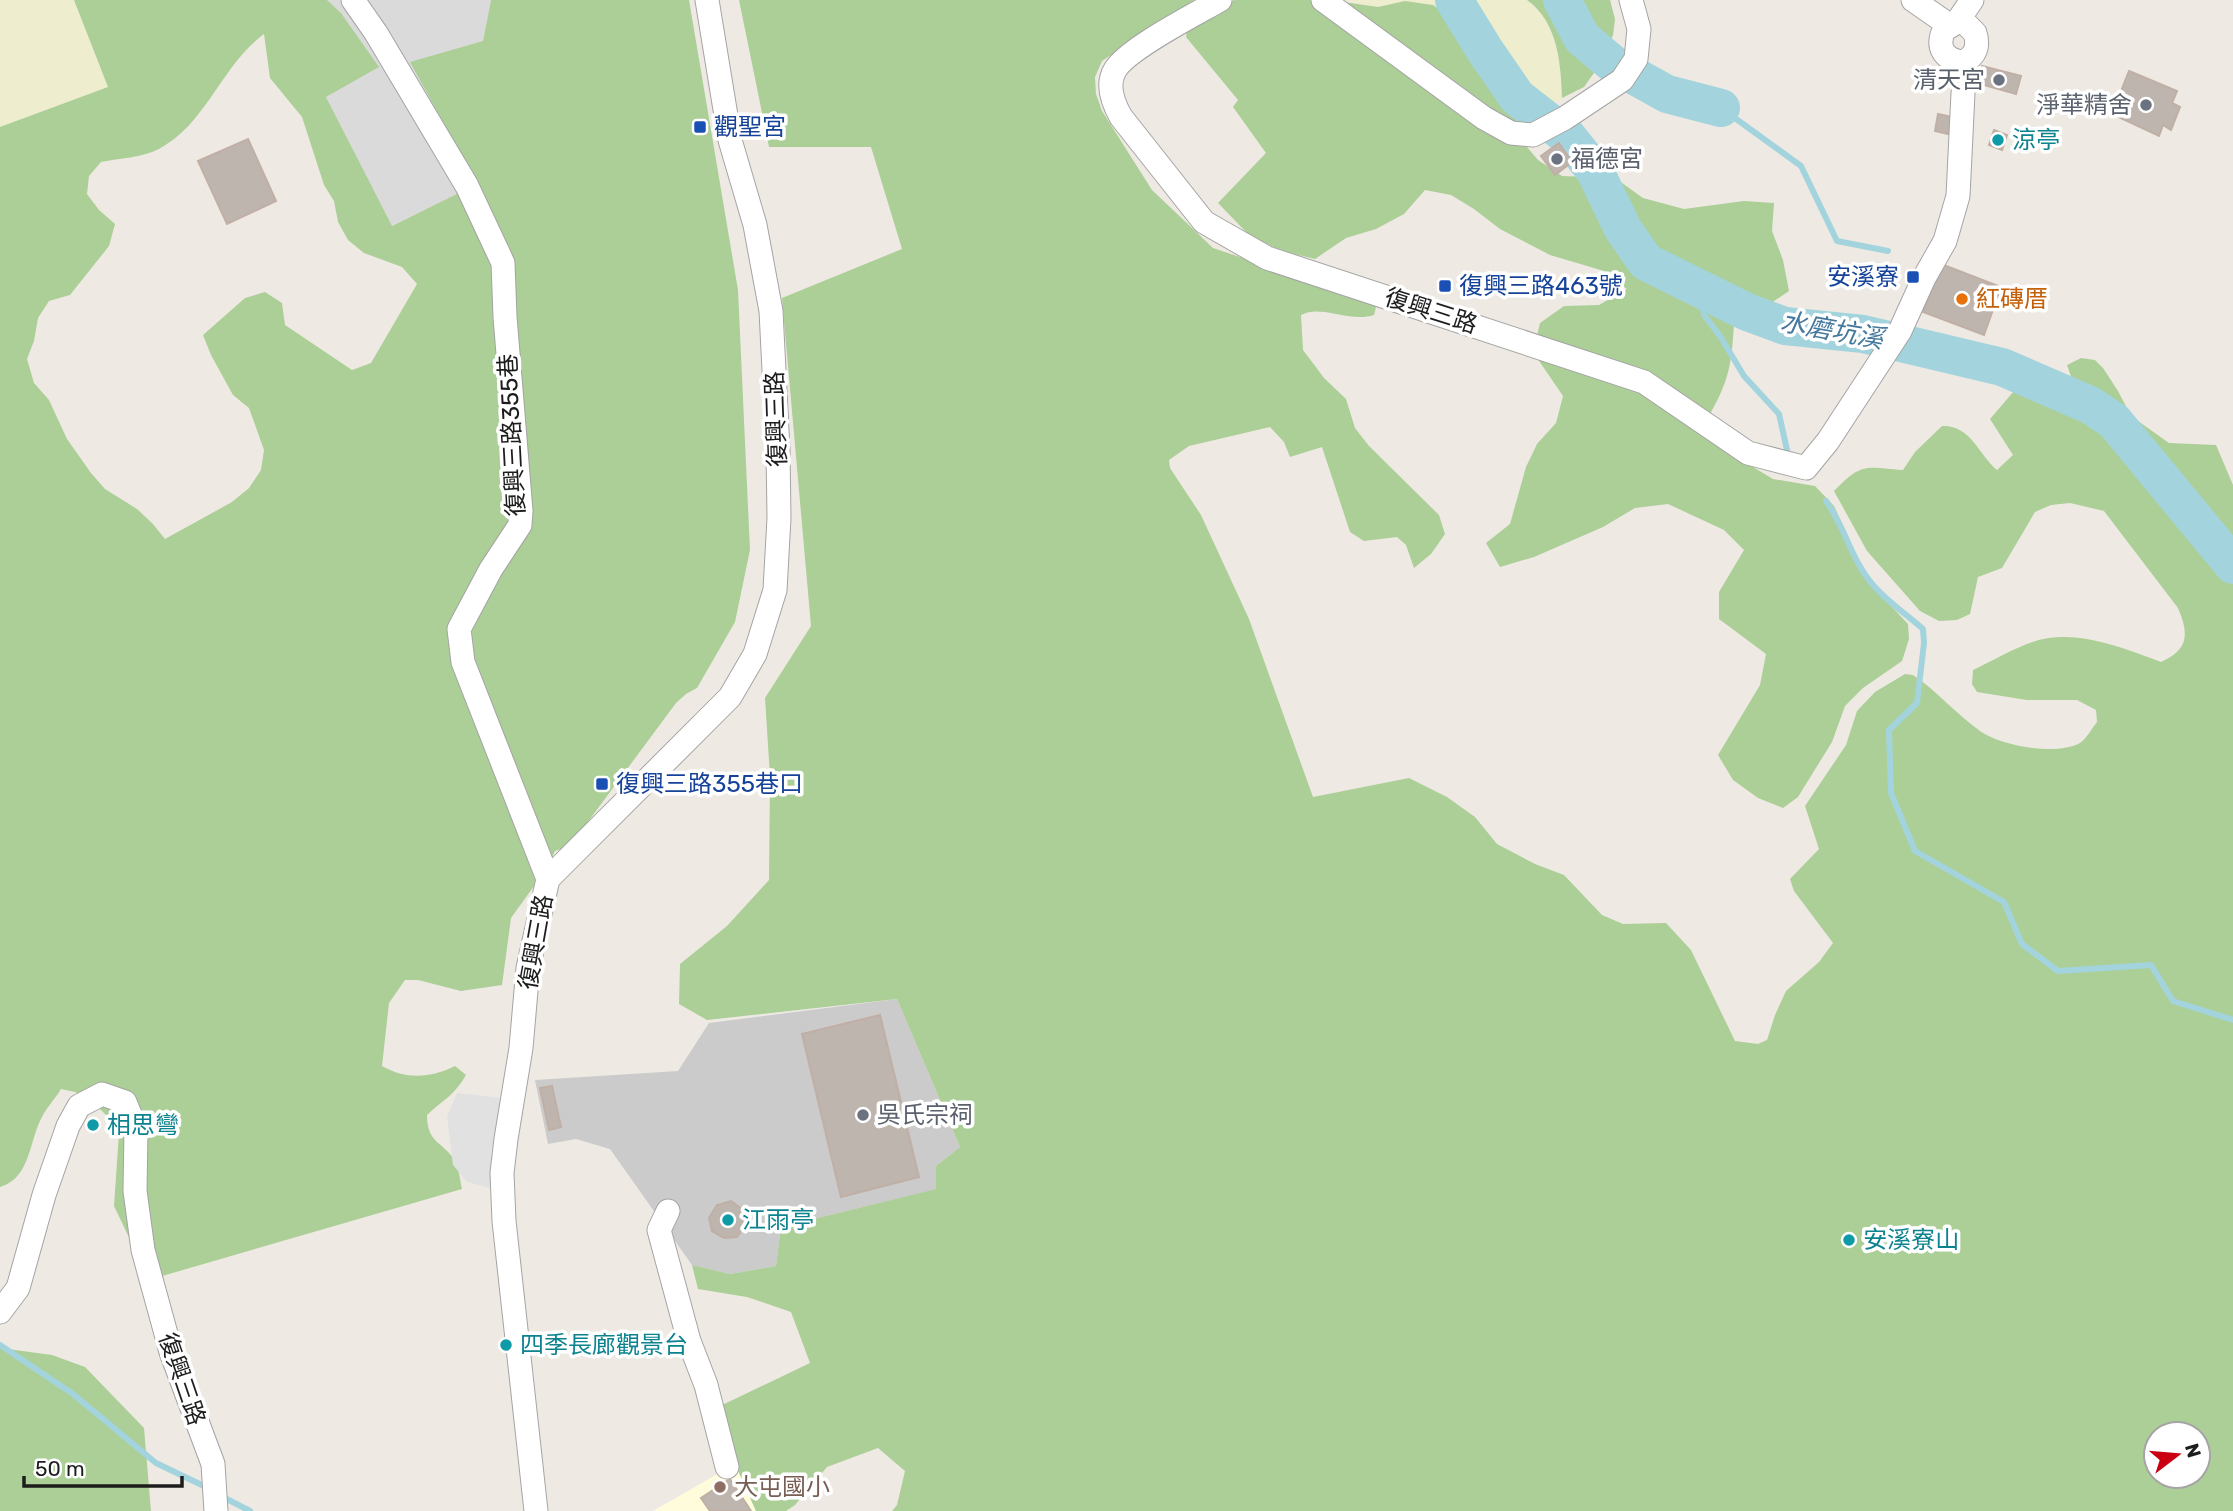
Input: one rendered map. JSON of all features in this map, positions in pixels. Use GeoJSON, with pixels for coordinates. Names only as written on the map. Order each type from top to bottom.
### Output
{"type":"FeatureCollection","features":[{"type":"Feature","properties":{"kind":"street","name":"復興三路355巷"},"geometry":{"type":"LineString","coordinates":[[353,0],[376,33],[467,186],[503,263],[520,525],[491,569],[460,629],[463,662],[548,879]]}},
{"type":"Feature","properties":{"kind":"street","name":"復興三路"},"geometry":{"type":"LineString","coordinates":[[536,1511],[505,1234],[502,1173],[521,1048],[528,968],[548,879],[730,697],[755,654],[775,590],[779,518],[771,311],[755,225],[730,140],[707,0]]}},
{"type":"Feature","properties":{"kind":"street","name":"復興三路"},"geometry":{"type":"LineString","coordinates":[[1220,0],[1127,55],[1113,72],[1111,88],[1114,104],[1121,117],[1203,222],[1267,257],[1644,382],[1748,453],[1806,468],[1828,441],[1894,340],[1945,242],[1958,196],[1963,93]]}},
{"type":"Feature","properties":{"kind":"street"},"geometry":{"type":"LineString","coordinates":[[1322,0],[1484,118],[1511,133],[1533,135],[1565,118],[1622,80],[1636,59],[1639,29],[1631,0]]}},
{"type":"Feature","properties":{"kind":"street"},"geometry":{"type":"LineString","coordinates":[[1913,0],[1953,24],[1972,0]]}},
{"type":"Feature","properties":{"kind":"street","name":"復興三路"},"geometry":{"type":"LineString","coordinates":[[0,1312],[18,1288],[44,1195],[68,1126],[79,1107],[102,1094],[125,1102],[136,1129],[135,1191],[143,1250],[171,1352],[212,1464],[216,1511]]}},
{"type":"Feature","properties":{"kind":"street"},"geometry":{"type":"LineString","coordinates":[[668,1211],[659,1230],[689,1341],[706,1385],[727,1467]]}},
{"type":"Feature","properties":{"kind":"shaded area"},"geometry":{"type":"Polygon","coordinates":[[[327,0],[491,0],[483,41],[478,184],[391,226],[326,97],[378,67],[341,13],[327,0]]]}},
{"type":"Feature","properties":{"kind":"shaded area"},"geometry":{"type":"Polygon","coordinates":[[[897,999],[960,1147],[936,1166],[937,1189],[781,1227],[776,1266],[730,1274],[692,1265],[610,1149],[576,1139],[548,1144],[535,1080],[678,1071],[709,1023],[897,999]]]}},
{"type":"Feature","properties":{"kind":"shaded area"},"geometry":{"type":"Polygon","coordinates":[[[457,1093],[502,1098],[491,1153],[490,1188],[467,1182],[453,1165],[447,1116],[457,1093]]]}},
{"type":"Feature","properties":{"kind":"shaded area","name":"大屯國小"},"geometry":{"type":"Polygon","coordinates":[[[735,1464],[756,1511],[653,1511],[735,1464]]]}},
{"type":"Feature","properties":{"kind":"green space"},"geometry":{"type":"Polygon","coordinates":[[[0,0],[74,0],[108,87],[0,127],[0,0]]]}},
{"type":"Feature","properties":{"kind":"green space"},"geometry":{"type":"Polygon","coordinates":[[[74,0],[327,0],[341,13],[379,67],[326,97],[392,226],[477,184],[410,62],[483,41],[491,0],[689,0],[738,290],[750,550],[735,622],[697,688],[676,703],[570,846],[555,851],[547,868],[511,918],[502,985],[461,991],[418,980],[405,980],[389,1003],[382,1066],[400,1074],[418,1076],[455,1066],[466,1075],[452,1093],[427,1115],[433,1137],[455,1161],[462,1189],[145,1281],[134,1248],[114,1206],[119,1133],[111,1120],[90,1099],[61,1089],[42,1117],[28,1157],[18,1176],[0,1187],[0,127],[108,87],[74,0]],[[264,34],[236,62],[202,110],[176,138],[152,152],[101,162],[89,176],[87,194],[99,210],[115,224],[109,246],[70,295],[49,301],[38,318],[27,359],[34,383],[49,400],[67,439],[91,473],[105,489],[137,509],[165,539],[232,502],[249,488],[261,470],[264,450],[249,408],[233,395],[203,335],[245,298],[265,292],[282,303],[285,325],[352,370],[371,363],[417,284],[402,267],[364,253],[348,240],[338,222],[334,201],[324,185],[302,117],[270,78],[264,34]]]}},
{"type":"Feature","properties":{"kind":"green space"},"geometry":{"type":"Polygon","coordinates":[[[739,0],[1194,0],[1102,61],[1095,77],[1096,94],[1102,111],[1152,190],[1213,248],[1377,303],[1374,315],[1365,317],[1317,311],[1301,315],[1303,350],[1324,378],[1346,399],[1355,428],[1369,446],[1439,515],[1445,534],[1431,554],[1414,568],[1406,545],[1397,537],[1364,541],[1350,532],[1322,447],[1290,457],[1284,442],[1270,427],[1189,446],[1169,460],[1170,468],[1201,515],[1249,619],[1313,797],[1409,778],[1447,797],[1475,817],[1497,844],[1535,864],[1564,875],[1602,915],[1623,924],[1666,923],[1691,950],[1735,1041],[1758,1044],[1767,1040],[1786,991],[1819,962],[1833,943],[1794,891],[1790,879],[1819,849],[1805,806],[1846,745],[1857,711],[1875,692],[1905,674],[1913,675],[1989,736],[2029,748],[2070,747],[2080,743],[2097,722],[2096,710],[2077,700],[2027,700],[1977,692],[1972,684],[1973,670],[2020,647],[2049,638],[2091,640],[2161,662],[2177,652],[2184,640],[2184,626],[2178,608],[2104,511],[2070,503],[2051,505],[2035,512],[2002,568],[1978,577],[1970,614],[1957,620],[1939,621],[1920,611],[1867,551],[1834,491],[1851,475],[1865,468],[1903,470],[1915,452],[1942,426],[1952,427],[1967,435],[1997,470],[2013,455],[1990,419],[2014,391],[2071,416],[2079,414],[2082,408],[2067,365],[2081,358],[2095,360],[2118,391],[2131,416],[2169,443],[2216,445],[2233,485],[2233,1511],[892,1511],[897,1505],[905,1471],[878,1448],[827,1467],[795,1505],[786,1511],[756,1511],[735,1464],[718,1407],[810,1363],[791,1312],[747,1297],[698,1289],[692,1265],[730,1274],[776,1266],[781,1227],[936,1189],[936,1166],[960,1147],[897,999],[707,1020],[679,1004],[680,964],[727,926],[769,880],[770,776],[765,698],[811,626],[782,298],[902,249],[871,147],[769,147],[739,0]]]}},
{"type":"Feature","properties":{"kind":"green space"},"geometry":{"type":"Polygon","coordinates":[[[1234,0],[1330,0],[1378,7],[1405,1],[1433,5],[1455,21],[1498,42],[1520,78],[1530,122],[1516,134],[1538,160],[1562,176],[1615,178],[1643,198],[1684,209],[1744,201],[1774,203],[1772,231],[1783,260],[1789,291],[1764,308],[1734,322],[1729,369],[1711,412],[1723,445],[1773,479],[1815,486],[1834,506],[1862,575],[1908,624],[1909,639],[1902,661],[1863,688],[1845,706],[1832,742],[1798,797],[1783,808],[1758,798],[1733,780],[1718,755],[1760,685],[1766,654],[1719,619],[1719,592],[1744,550],[1724,530],[1668,504],[1635,508],[1603,527],[1534,557],[1500,567],[1486,543],[1510,524],[1526,467],[1537,444],[1556,423],[1563,396],[1533,352],[1540,323],[1564,306],[1599,305],[1627,289],[1604,271],[1550,255],[1500,229],[1451,195],[1425,190],[1404,214],[1376,229],[1346,238],[1315,259],[1282,251],[1250,236],[1218,203],[1266,153],[1233,107],[1238,100],[1186,37],[1187,30],[1234,0]]]}},
{"type":"Feature","properties":{"kind":"green space"},"geometry":{"type":"Polygon","coordinates":[[[1344,0],[1527,0],[1542,15],[1550,29],[1560,59],[1562,98],[1530,122],[1520,78],[1498,41],[1455,21],[1433,5],[1405,1],[1378,7],[1344,0]]]}},
{"type":"Feature","properties":{"kind":"green space"},"geometry":{"type":"Polygon","coordinates":[[[1527,0],[1610,0],[1615,19],[1613,35],[1601,63],[1584,87],[1562,98],[1556,44],[1545,20],[1527,0]]]}},
{"type":"Feature","properties":{"kind":"green space"},"geometry":{"type":"Polygon","coordinates":[[[0,1348],[52,1355],[85,1367],[144,1428],[151,1511],[0,1511],[0,1348]]]}},
{"type":"Feature","properties":{"kind":"building","name":"清天宮"},"geometry":{"type":"Polygon","coordinates":[[[1982,66],[2021,76],[2016,94],[1977,83],[1982,66]]]}},
{"type":"Feature","properties":{"kind":"building","name":"淨華精舍"},"geometry":{"type":"Polygon","coordinates":[[[2129,71],[2177,91],[2172,103],[2180,107],[2171,130],[2163,125],[2159,136],[2112,114],[2129,71]]]}},
{"type":"Feature","properties":{"kind":"building"},"geometry":{"type":"Polygon","coordinates":[[[1938,114],[1952,117],[1948,134],[1935,131],[1938,114]]]}},
{"type":"Feature","properties":{"kind":"building","name":"涼亭"},"geometry":{"type":"Polygon","coordinates":[[[1994,130],[2007,135],[2002,150],[1989,145],[1994,130]]]}},
{"type":"Feature","properties":{"kind":"building"},"geometry":{"type":"Polygon","coordinates":[[[248,139],[276,201],[227,224],[198,161],[248,139]]]}},
{"type":"Feature","properties":{"kind":"building","name":"福德宮"},"geometry":{"type":"Polygon","coordinates":[[[1559,143],[1572,162],[1555,175],[1541,156],[1559,143]]]}},
{"type":"Feature","properties":{"kind":"building","name":"紅磚厝"},"geometry":{"type":"Polygon","coordinates":[[[1941,264],[2001,287],[1984,335],[1923,312],[1941,264]]]}},
{"type":"Feature","properties":{"kind":"building","name":"吳氏宗祠"},"geometry":{"type":"Polygon","coordinates":[[[880,1015],[919,1177],[841,1197],[802,1034],[880,1015]]]}},
{"type":"Feature","properties":{"kind":"building"},"geometry":{"type":"Polygon","coordinates":[[[552,1086],[561,1127],[549,1130],[540,1088],[552,1086]]]}},
{"type":"Feature","properties":{"kind":"building","name":"江雨亭"},"geometry":{"type":"Polygon","coordinates":[[[731,1201],[742,1209],[746,1223],[737,1237],[724,1238],[712,1231],[709,1218],[717,1205],[731,1201]]]}},
{"type":"Feature","properties":{"kind":"building"},"geometry":{"type":"Polygon","coordinates":[[[730,1479],[751,1511],[710,1511],[701,1498],[730,1479]]]}},
{"type":"Feature","properties":{"kind":"waterway","name":"水磨坑溪"},"geometry":{"type":"LineString","coordinates":[[1454,0],[1517,97],[1567,136],[1595,171],[1623,229],[1646,262],[1747,312],[1785,326],[1863,334],[2002,367],[2090,405],[2114,421],[2233,565]]}},
{"type":"Feature","properties":{"kind":"waterway"},"geometry":{"type":"LineString","coordinates":[[1562,0],[1582,38],[1613,64],[1667,94],[1721,108]]}},
{"type":"Feature","properties":{"kind":"waterway"},"geometry":{"type":"LineString","coordinates":[[1721,108],[1801,166],[1837,241],[1888,251]]}},
{"type":"Feature","properties":{"kind":"waterway"},"geometry":{"type":"LineString","coordinates":[[1699,289],[1704,315],[1744,376],[1779,414],[1787,450]]}},
{"type":"Feature","properties":{"kind":"waterway"},"geometry":{"type":"LineString","coordinates":[[1826,501],[1866,577],[1885,598],[1923,629],[1924,643],[1917,703],[1889,730],[1891,793],[1915,851],[2004,902],[2022,944],[2058,971],[2151,965],[2173,1001],[2233,1020]]}},
{"type":"Feature","properties":{"kind":"waterway"},"geometry":{"type":"LineString","coordinates":[[0,1345],[73,1394],[156,1463],[208,1488]]}},
{"type":"Feature","properties":{"kind":"waterway"},"geometry":{"type":"LineString","coordinates":[[221,1496],[250,1511]]}},
{"type":"Feature","properties":{"kind":"place","name":"清天宮"},"geometry":{"type":"Point","coordinates":[1999,80]}},
{"type":"Feature","properties":{"kind":"place","name":"淨華精舍"},"geometry":{"type":"Point","coordinates":[2146,105]}},
{"type":"Feature","properties":{"kind":"place","name":"觀聖宮"},"geometry":{"type":"Point","coordinates":[700,127]}},
{"type":"Feature","properties":{"kind":"place","name":"涼亭"},"geometry":{"type":"Point","coordinates":[1998,140]}},
{"type":"Feature","properties":{"kind":"place","name":"福德宮"},"geometry":{"type":"Point","coordinates":[1557,159]}},
{"type":"Feature","properties":{"kind":"place","name":"安溪寮"},"geometry":{"type":"Point","coordinates":[1913,277]}},
{"type":"Feature","properties":{"kind":"place","name":"復興三路463號"},"geometry":{"type":"Point","coordinates":[1445,286]}},
{"type":"Feature","properties":{"kind":"place","name":"紅磚厝"},"geometry":{"type":"Point","coordinates":[1962,299]}},
{"type":"Feature","properties":{"kind":"place","name":"復興三路355巷口"},"geometry":{"type":"Point","coordinates":[602,784]}},
{"type":"Feature","properties":{"kind":"place","name":"吳氏宗祠"},"geometry":{"type":"Point","coordinates":[863,1115]}},
{"type":"Feature","properties":{"kind":"place","name":"相思彎"},"geometry":{"type":"Point","coordinates":[93,1125]}},
{"type":"Feature","properties":{"kind":"place","name":"江雨亭"},"geometry":{"type":"Point","coordinates":[728,1220]}},
{"type":"Feature","properties":{"kind":"place","name":"安溪寮山"},"geometry":{"type":"Point","coordinates":[1849,1240]}},
{"type":"Feature","properties":{"kind":"place","name":"四季長廊觀景台"},"geometry":{"type":"Point","coordinates":[506,1345]}},
{"type":"Feature","properties":{"kind":"place","name":"大屯國小"},"geometry":{"type":"Point","coordinates":[720,1487]}}]}
